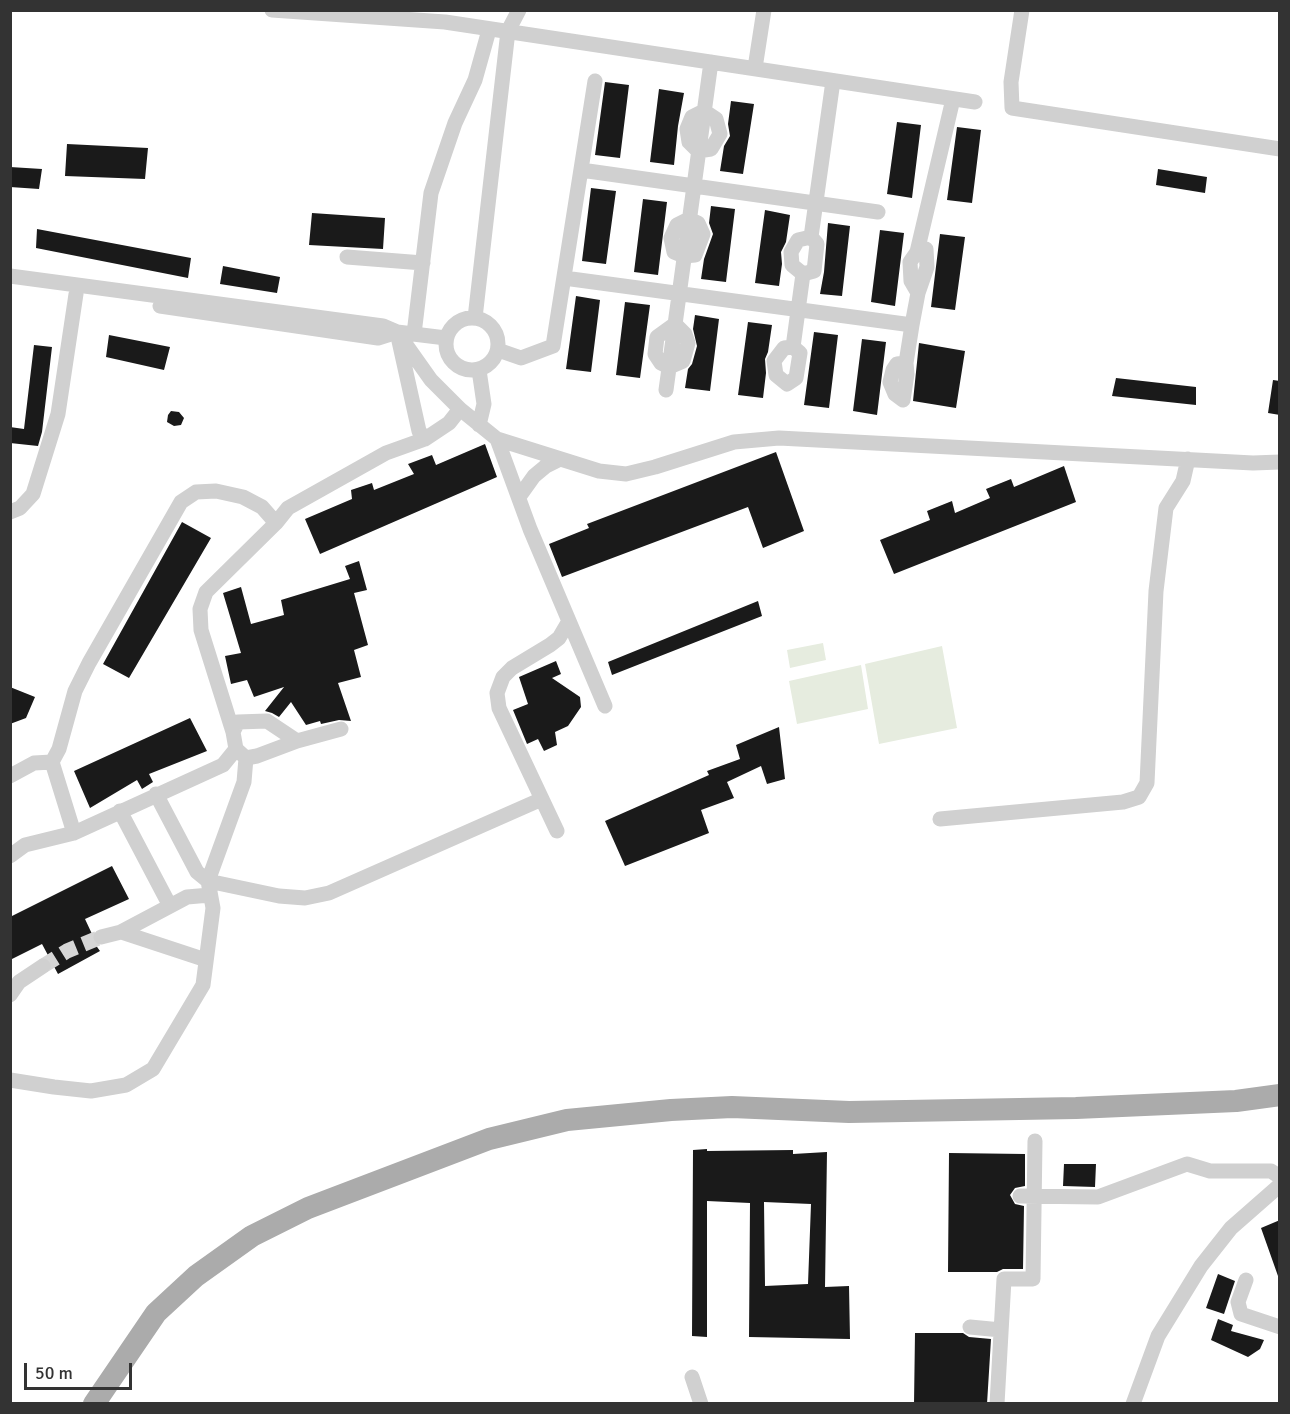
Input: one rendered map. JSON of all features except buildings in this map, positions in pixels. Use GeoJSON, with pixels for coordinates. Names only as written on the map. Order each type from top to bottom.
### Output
{"type":"FeatureCollection","features":[{"type":"Feature","properties":{"kind":"main road"},"geometry":{"type":"LineString","coordinates":[[94,1404],[156,1313],[196,1276],[252,1236],[318,1204],[489,1139],[567,1120],[671,1110],[732,1107],[849,1112],[1076,1108],[1236,1101],[1280,1095]]}},
{"type":"Feature","properties":{"kind":"street"},"geometry":{"type":"LineString","coordinates":[[272,10],[445,22],[975,102]]}},
{"type":"Feature","properties":{"kind":"street"},"geometry":{"type":"LineString","coordinates":[[475,318],[508,31],[519,10]]}},
{"type":"Feature","properties":{"kind":"street"},"geometry":{"type":"LineString","coordinates":[[755,68],[764,10]]}},
{"type":"Feature","properties":{"kind":"street"},"geometry":{"type":"LineString","coordinates":[[1022,10],[1011,82],[1012,108],[1280,149]]}},
{"type":"Feature","properties":{"kind":"street"},"geometry":{"type":"LineString","coordinates":[[414,334],[431,193],[444,151],[475,80],[489,30]]}},
{"type":"Feature","properties":{"kind":"street"},"geometry":{"type":"LineString","coordinates":[[666,390],[711,62]]}},
{"type":"Feature","properties":{"kind":"street"},"geometry":{"type":"LineString","coordinates":[[498,350],[521,358],[553,346],[595,81]]}},
{"type":"Feature","properties":{"kind":"street"},"geometry":{"type":"LineString","coordinates":[[803,274],[814,271],[817,244],[811,237],[833,81]]}},
{"type":"Feature","properties":{"kind":"street"},"geometry":{"type":"LineString","coordinates":[[906,363],[918,293],[911,281],[910,262],[917,252],[953,99]]}},
{"type":"Feature","properties":{"kind":"street"},"geometry":{"type":"LineString","coordinates":[[581,170],[878,212]]}},
{"type":"Feature","properties":{"kind":"street"},"geometry":{"type":"LineString","coordinates":[[803,274],[792,265],[791,252],[798,240],[811,237]]}},
{"type":"Feature","properties":{"kind":"street"},"geometry":{"type":"LineString","coordinates":[[347,257],[423,263]]}},
{"type":"Feature","properties":{"kind":"street"},"geometry":{"type":"LineString","coordinates":[[793,347],[803,274]]}},
{"type":"Feature","properties":{"kind":"street"},"geometry":{"type":"LineString","coordinates":[[10,276],[382,326],[397,332],[446,338]]}},
{"type":"Feature","properties":{"kind":"street"},"geometry":{"type":"LineString","coordinates":[[564,278],[912,325]]}},
{"type":"Feature","properties":{"kind":"street"},"geometry":{"type":"LineString","coordinates":[[10,286],[378,338],[397,332]]}},
{"type":"Feature","properties":{"kind":"street"},"geometry":{"type":"LineString","coordinates":[[10,512],[20,508],[33,494],[58,414],[76,294]]}},
{"type":"Feature","properties":{"kind":"street"},"geometry":{"type":"LineString","coordinates":[[475,318],[488,323],[494,329],[498,350],[491,362],[479,370],[470,371],[454,364],[448,356],[446,338],[450,328],[456,323],[463,319],[475,318]]}},
{"type":"Feature","properties":{"kind":"street"},"geometry":{"type":"LineString","coordinates":[[397,332],[423,370],[460,410],[497,439],[599,471],[626,474],[734,442],[779,438],[1253,463],[1280,462]]}},
{"type":"Feature","properties":{"kind":"street"},"geometry":{"type":"LineString","coordinates":[[397,332],[418,431],[425,438]]}},
{"type":"Feature","properties":{"kind":"street"},"geometry":{"type":"LineString","coordinates":[[479,370],[484,404],[479,424]]}},
{"type":"Feature","properties":{"kind":"street"},"geometry":{"type":"LineString","coordinates":[[209,888],[244,782],[241,753],[201,630],[200,609],[206,592],[276,523],[288,508],[386,453],[425,438],[449,423],[460,410]]}},
{"type":"Feature","properties":{"kind":"street"},"geometry":{"type":"LineString","coordinates":[[497,439],[530,529],[605,706]]}},
{"type":"Feature","properties":{"kind":"street"},"geometry":{"type":"LineString","coordinates":[[519,497],[534,476],[546,466],[560,459]]}},
{"type":"Feature","properties":{"kind":"street"},"geometry":{"type":"LineString","coordinates":[[940,819],[1123,802],[1139,797],[1147,783],[1156,591],[1166,508],[1183,482],[1188,459]]}},
{"type":"Feature","properties":{"kind":"street"},"geometry":{"type":"LineString","coordinates":[[74,833],[51,762],[59,749],[75,691],[89,663],[181,502],[196,492],[216,491],[243,497],[262,507],[276,523]]}},
{"type":"Feature","properties":{"kind":"street"},"geometry":{"type":"LineString","coordinates":[[557,831],[499,708],[497,693],[503,677],[512,668],[559,638],[569,621]]}},
{"type":"Feature","properties":{"kind":"street"},"geometry":{"type":"LineString","coordinates":[[233,732],[238,722],[267,722],[297,741]]}},
{"type":"Feature","properties":{"kind":"street"},"geometry":{"type":"LineString","coordinates":[[10,856],[18,845],[74,833],[223,765],[241,753],[257,756],[297,741],[341,729]]}},
{"type":"Feature","properties":{"kind":"street"},"geometry":{"type":"LineString","coordinates":[[10,776],[34,763],[51,762]]}},
{"type":"Feature","properties":{"kind":"street"},"geometry":{"type":"LineString","coordinates":[[10,1080],[91,1090],[126,1085],[153,1069],[203,985],[213,908],[209,888],[197,872],[156,794]]}},
{"type":"Feature","properties":{"kind":"street"},"geometry":{"type":"LineString","coordinates":[[101,937],[121,932],[209,888],[293,898],[329,893],[542,799]]}},
{"type":"Feature","properties":{"kind":"street"},"geometry":{"type":"LineString","coordinates":[[120,811],[170,906]]}},
{"type":"Feature","properties":{"kind":"street"},"geometry":{"type":"LineString","coordinates":[[121,932],[206,960]]}},
{"type":"Feature","properties":{"kind":"street"},"geometry":{"type":"LineString","coordinates":[[10,995],[19,982],[43,966]]}},
{"type":"Feature","properties":{"kind":"street"},"geometry":{"type":"LineString","coordinates":[[997,1404],[1005,1278],[1033,1279],[1027,1196],[1035,1142]]}},
{"type":"Feature","properties":{"kind":"street"},"geometry":{"type":"LineString","coordinates":[[1027,1196],[1098,1197],[1187,1164],[1210,1171],[1270,1171],[1280,1177]]}},
{"type":"Feature","properties":{"kind":"street"},"geometry":{"type":"LineString","coordinates":[[1133,1404],[1158,1336],[1201,1266],[1231,1228],[1280,1185]]}},
{"type":"Feature","properties":{"kind":"street"},"geometry":{"type":"LineString","coordinates":[[1246,1280],[1238,1302],[1241,1314],[1280,1327]]}},
{"type":"Feature","properties":{"kind":"street"},"geometry":{"type":"LineString","coordinates":[[970,1327],[1001,1330]]}},
{"type":"Feature","properties":{"kind":"street"},"geometry":{"type":"LineString","coordinates":[[692,1377],[701,1404]]}},
{"type":"Feature","properties":{"kind":"shaded area"},"geometry":{"type":"Polygon","coordinates":[[[823,643],[826,660],[790,668],[787,650],[823,643]]]}},
{"type":"Feature","properties":{"kind":"shaded area"},"geometry":{"type":"Polygon","coordinates":[[[942,646],[957,728],[879,744],[865,664],[942,646]]]}},
{"type":"Feature","properties":{"kind":"shaded area"},"geometry":{"type":"Polygon","coordinates":[[[861,665],[868,709],[797,724],[789,681],[861,665]]]}},
{"type":"Feature","properties":{"kind":"tunnel"},"geometry":{"type":"LineString","coordinates":[[43,966],[67,951],[101,937]]}}]}
